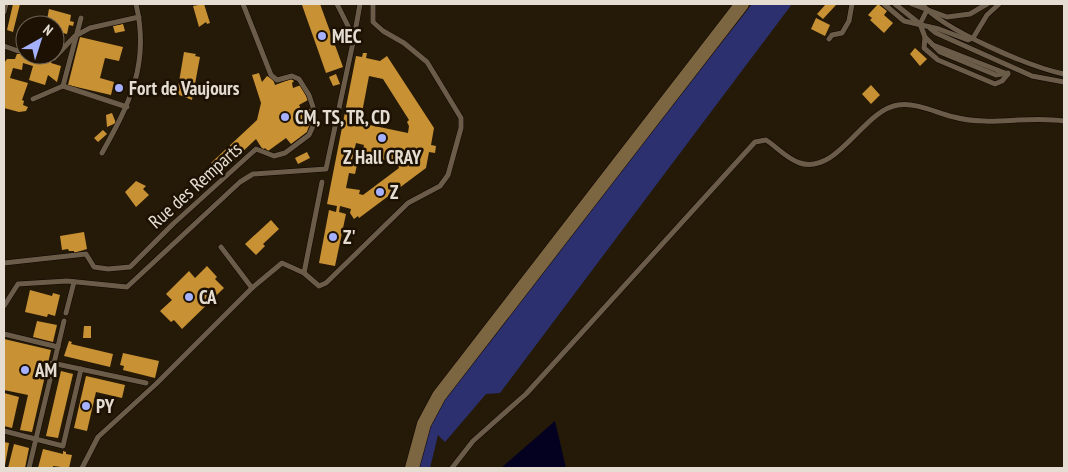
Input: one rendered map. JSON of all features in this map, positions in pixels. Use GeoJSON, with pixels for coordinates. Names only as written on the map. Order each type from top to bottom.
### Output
{"type":"FeatureCollection","features":[{"type":"Feature","properties":{"kind":"main road"},"geometry":{"type":"LineString","coordinates":[[412,468],[424,424],[439,396],[742,4]]}},
{"type":"Feature","properties":{"kind":"lane"},"geometry":{"type":"LineString","coordinates":[[4,12],[6,4]]}},
{"type":"Feature","properties":{"kind":"lane"},"geometry":{"type":"LineString","coordinates":[[102,153],[127,107],[136,83],[140,46],[139,18],[136,4]]}},
{"type":"Feature","properties":{"kind":"lane","name":"Rue des Remparts"},"geometry":{"type":"LineString","coordinates":[[4,263],[86,254],[94,267],[108,269],[130,267],[173,224],[256,149],[274,156],[285,153],[309,135],[314,124],[314,110],[309,95],[300,79],[292,76],[277,80],[271,75],[244,4]]}},
{"type":"Feature","properties":{"kind":"lane"},"geometry":{"type":"LineString","coordinates":[[337,4],[354,38]]}},
{"type":"Feature","properties":{"kind":"lane"},"geometry":{"type":"LineString","coordinates":[[4,306],[18,284],[74,282],[127,287],[240,182],[253,174],[326,169],[360,4]]}},
{"type":"Feature","properties":{"kind":"lane"},"geometry":{"type":"LineString","coordinates":[[82,468],[98,437],[156,384],[252,288],[282,263],[304,273],[319,286],[326,283],[408,204],[440,186],[448,175],[458,140],[461,118],[427,62],[373,22],[373,4]]}},
{"type":"Feature","properties":{"kind":"lane"},"geometry":{"type":"LineString","coordinates":[[884,4],[904,21],[939,29],[968,40],[973,38],[987,15],[999,4]]}},
{"type":"Feature","properties":{"kind":"lane"},"geometry":{"type":"LineString","coordinates":[[895,4],[920,24],[925,37],[940,52],[996,76],[1008,74]]}},
{"type":"Feature","properties":{"kind":"lane"},"geometry":{"type":"LineString","coordinates":[[912,4],[947,17],[970,14],[987,4]]}},
{"type":"Feature","properties":{"kind":"lane"},"geometry":{"type":"LineString","coordinates":[[922,4],[939,21],[973,38],[1047,70],[1064,74]]}},
{"type":"Feature","properties":{"kind":"lane"},"geometry":{"type":"LineString","coordinates":[[829,39],[832,35],[842,33],[854,6]]}},
{"type":"Feature","properties":{"kind":"lane"},"geometry":{"type":"LineString","coordinates":[[920,24],[927,10]]}},
{"type":"Feature","properties":{"kind":"lane"},"geometry":{"type":"LineString","coordinates":[[63,86],[81,18]]}},
{"type":"Feature","properties":{"kind":"lane"},"geometry":{"type":"LineString","coordinates":[[65,46],[75,36],[90,28],[139,18]]}},
{"type":"Feature","properties":{"kind":"lane"},"geometry":{"type":"LineString","coordinates":[[930,28],[936,33],[1040,78],[1064,82]]}},
{"type":"Feature","properties":{"kind":"lane"},"geometry":{"type":"LineString","coordinates":[[925,37],[924,48],[938,60],[995,84],[1002,81],[1008,74],[1017,58]]}},
{"type":"Feature","properties":{"kind":"lane"},"geometry":{"type":"LineString","coordinates":[[33,99],[63,86],[127,107]]}},
{"type":"Feature","properties":{"kind":"lane"},"geometry":{"type":"LineString","coordinates":[[452,468],[473,441],[526,394],[755,142],[766,140],[793,160],[802,164],[820,163],[839,150],[884,110],[898,105],[915,106],[966,120],[1064,121]]}},
{"type":"Feature","properties":{"kind":"lane"},"geometry":{"type":"LineString","coordinates":[[304,273],[322,182]]}},
{"type":"Feature","properties":{"kind":"lane"},"geometry":{"type":"LineString","coordinates":[[222,247],[252,288]]}},
{"type":"Feature","properties":{"kind":"lane"},"geometry":{"type":"LineString","coordinates":[[66,313],[74,282]]}},
{"type":"Feature","properties":{"kind":"lane"},"geometry":{"type":"LineString","coordinates":[[29,468],[52,363],[58,348],[64,321]]}},
{"type":"Feature","properties":{"kind":"lane"},"geometry":{"type":"LineString","coordinates":[[4,334],[58,348]]}},
{"type":"Feature","properties":{"kind":"lane"},"geometry":{"type":"LineString","coordinates":[[52,363],[146,383]]}},
{"type":"Feature","properties":{"kind":"lane"},"geometry":{"type":"LineString","coordinates":[[4,431],[63,446],[81,369]]}},
{"type":"Feature","properties":{"kind":"shaded area"},"geometry":{"type":"Polygon","coordinates":[[[752,4],[792,4],[500,393],[486,394],[445,442],[438,435],[430,468],[418,468],[423,442],[443,398],[752,4]]]}},
{"type":"Feature","properties":{"kind":"water"},"geometry":{"type":"Polygon","coordinates":[[[555,421],[566,468],[501,468],[555,421]]]}},
{"type":"Feature","properties":{"kind":"building"},"geometry":{"type":"Polygon","coordinates":[[[13,4],[20,4],[17,15],[15,15],[13,32],[7,30],[13,4]]]}},
{"type":"Feature","properties":{"kind":"building"},"geometry":{"type":"Polygon","coordinates":[[[204,4],[210,23],[207,24],[206,22],[199,27],[193,6],[204,4]]]}},
{"type":"Feature","properties":{"kind":"building","name":"MEC"},"geometry":{"type":"Polygon","coordinates":[[[320,4],[343,67],[326,73],[302,5],[320,4]]]}},
{"type":"Feature","properties":{"kind":"building"},"geometry":{"type":"Polygon","coordinates":[[[826,4],[836,5],[823,19],[817,14],[826,4]]]}},
{"type":"Feature","properties":{"kind":"building"},"geometry":{"type":"Polygon","coordinates":[[[878,4],[887,11],[884,15],[893,23],[884,33],[870,20],[872,18],[868,15],[878,4]]]}},
{"type":"Feature","properties":{"kind":"building"},"geometry":{"type":"Polygon","coordinates":[[[49,9],[71,15],[70,21],[74,22],[73,26],[69,25],[67,34],[65,34],[65,15],[48,15],[49,9]]]}},
{"type":"Feature","properties":{"kind":"building"},"geometry":{"type":"Polygon","coordinates":[[[816,18],[830,25],[825,36],[811,29],[816,18]]]}},
{"type":"Feature","properties":{"kind":"building"},"geometry":{"type":"Polygon","coordinates":[[[123,24],[125,31],[115,33],[113,26],[123,24]]]}},
{"type":"Feature","properties":{"kind":"building"},"geometry":{"type":"Polygon","coordinates":[[[80,37],[123,47],[119,61],[105,58],[100,78],[114,82],[111,95],[68,85],[80,37]]]}},
{"type":"Feature","properties":{"kind":"building"},"geometry":{"type":"Polygon","coordinates":[[[915,48],[927,59],[920,66],[910,54],[915,48]]]}},
{"type":"Feature","properties":{"kind":"building"},"geometry":{"type":"Polygon","coordinates":[[[184,52],[196,54],[195,56],[200,57],[192,100],[177,94],[184,52]]]}},
{"type":"Feature","properties":{"kind":"building"},"geometry":{"type":"Polygon","coordinates":[[[363,53],[367,53],[366,58],[380,61],[387,56],[434,128],[431,145],[436,146],[435,153],[429,152],[426,168],[359,218],[358,216],[354,219],[350,213],[351,209],[340,206],[339,212],[346,214],[335,266],[319,263],[329,210],[336,212],[337,206],[327,204],[356,56],[362,57],[363,53]],[[369,76],[360,123],[408,133],[409,126],[407,122],[409,120],[383,79],[369,76]],[[356,143],[351,164],[357,165],[355,174],[349,173],[346,188],[360,190],[359,194],[363,195],[399,168],[398,165],[401,162],[403,153],[396,151],[394,162],[362,155],[364,145],[356,143]]]}},
{"type":"Feature","properties":{"kind":"building"},"geometry":{"type":"Polygon","coordinates":[[[7,59],[15,59],[15,65],[23,65],[22,70],[13,68],[10,78],[28,83],[22,100],[24,101],[23,105],[28,107],[26,111],[19,112],[4,108],[4,63],[7,59]]]}},
{"type":"Feature","properties":{"kind":"building"},"geometry":{"type":"Polygon","coordinates":[[[30,65],[61,66],[57,82],[48,75],[45,85],[29,80],[33,66],[30,65]]]}},
{"type":"Feature","properties":{"kind":"building","name":"CM, TS, TR, CD"},"geometry":{"type":"Polygon","coordinates":[[[259,73],[262,82],[267,76],[273,79],[275,85],[291,79],[294,81],[292,83],[293,88],[301,85],[308,100],[299,105],[301,109],[311,109],[307,132],[291,144],[286,138],[268,151],[265,148],[263,150],[256,139],[238,156],[234,152],[231,154],[235,159],[213,180],[207,174],[215,167],[211,163],[257,120],[261,103],[252,75],[259,73]]]}},
{"type":"Feature","properties":{"kind":"building"},"geometry":{"type":"Polygon","coordinates":[[[336,74],[340,84],[333,86],[329,77],[336,74]]]}},
{"type":"Feature","properties":{"kind":"building"},"geometry":{"type":"Polygon","coordinates":[[[871,85],[880,95],[871,104],[862,94],[871,85]]]}},
{"type":"Feature","properties":{"kind":"building"},"geometry":{"type":"Polygon","coordinates":[[[112,113],[116,123],[107,127],[106,115],[112,113]]]}},
{"type":"Feature","properties":{"kind":"building"},"geometry":{"type":"Polygon","coordinates":[[[103,130],[107,134],[98,142],[94,138],[103,130]]]}},
{"type":"Feature","properties":{"kind":"building"},"geometry":{"type":"Polygon","coordinates":[[[307,152],[310,158],[298,164],[295,158],[307,152]]]}},
{"type":"Feature","properties":{"kind":"building"},"geometry":{"type":"Polygon","coordinates":[[[136,181],[146,186],[143,189],[149,195],[136,207],[125,192],[136,181]]]}},
{"type":"Feature","properties":{"kind":"building"},"geometry":{"type":"Polygon","coordinates":[[[271,220],[279,229],[263,244],[265,246],[256,255],[245,244],[271,220]]]}},
{"type":"Feature","properties":{"kind":"building"},"geometry":{"type":"Polygon","coordinates":[[[84,232],[87,249],[74,253],[74,251],[69,251],[68,249],[62,250],[60,236],[84,232]]]}},
{"type":"Feature","properties":{"kind":"building","name":"CA"},"geometry":{"type":"Polygon","coordinates":[[[207,266],[217,277],[215,279],[224,288],[182,329],[174,320],[171,322],[160,311],[172,300],[166,294],[189,271],[195,278],[207,266]]]}},
{"type":"Feature","properties":{"kind":"building"},"geometry":{"type":"Polygon","coordinates":[[[30,290],[52,296],[53,293],[60,295],[55,316],[48,314],[47,317],[25,312],[30,290]]]}},
{"type":"Feature","properties":{"kind":"building"},"geometry":{"type":"Polygon","coordinates":[[[37,321],[57,325],[53,342],[33,337],[37,321]]]}},
{"type":"Feature","properties":{"kind":"building"},"geometry":{"type":"Polygon","coordinates":[[[84,326],[91,326],[91,338],[83,338],[84,326]]]}},
{"type":"Feature","properties":{"kind":"building","name":"AM"},"geometry":{"type":"Polygon","coordinates":[[[4,339],[51,350],[32,432],[20,430],[28,395],[4,390],[4,339]]]}},
{"type":"Feature","properties":{"kind":"building"},"geometry":{"type":"Polygon","coordinates":[[[69,341],[72,342],[71,344],[113,354],[110,367],[64,356],[69,341]]]}},
{"type":"Feature","properties":{"kind":"building"},"geometry":{"type":"Polygon","coordinates":[[[123,353],[159,361],[155,378],[123,370],[124,366],[120,365],[123,353]]]}},
{"type":"Feature","properties":{"kind":"building"},"geometry":{"type":"Polygon","coordinates":[[[61,371],[73,374],[58,438],[46,436],[61,371]]]}},
{"type":"Feature","properties":{"kind":"building","name":"PY"},"geometry":{"type":"Polygon","coordinates":[[[86,376],[125,385],[122,398],[96,392],[87,431],[74,428],[86,376]]]}},
{"type":"Feature","properties":{"kind":"building"},"geometry":{"type":"Polygon","coordinates":[[[4,393],[19,397],[12,428],[4,426],[4,393]]]}},
{"type":"Feature","properties":{"kind":"building"},"geometry":{"type":"Polygon","coordinates":[[[4,442],[9,443],[5,465],[4,464],[4,442]]]}},
{"type":"Feature","properties":{"kind":"building"},"geometry":{"type":"Polygon","coordinates":[[[14,444],[29,448],[25,468],[8,468],[14,444]]]}},
{"type":"Feature","properties":{"kind":"building"},"geometry":{"type":"Polygon","coordinates":[[[43,449],[63,454],[63,451],[66,454],[72,455],[69,468],[53,466],[53,468],[38,468],[43,449]]]}},
{"type":"Feature","properties":{"kind":"place","name":"MEC"},"geometry":{"type":"Point","coordinates":[322,36]}},
{"type":"Feature","properties":{"kind":"place","name":"Fort de Vaujours"},"geometry":{"type":"Point","coordinates":[119,88]}},
{"type":"Feature","properties":{"kind":"place","name":"CM, TS, TR, CD"},"geometry":{"type":"Point","coordinates":[285,117]}},
{"type":"Feature","properties":{"kind":"place","name":"Z Hall CRAY"},"geometry":{"type":"Point","coordinates":[382,138]}},
{"type":"Feature","properties":{"kind":"place","name":"Z"},"geometry":{"type":"Point","coordinates":[380,192]}},
{"type":"Feature","properties":{"kind":"place","name":"Z'"},"geometry":{"type":"Point","coordinates":[333,237]}},
{"type":"Feature","properties":{"kind":"place","name":"CA"},"geometry":{"type":"Point","coordinates":[189,297]}},
{"type":"Feature","properties":{"kind":"place","name":"AM"},"geometry":{"type":"Point","coordinates":[25,370]}},
{"type":"Feature","properties":{"kind":"place","name":"PY"},"geometry":{"type":"Point","coordinates":[86,406]}}]}
